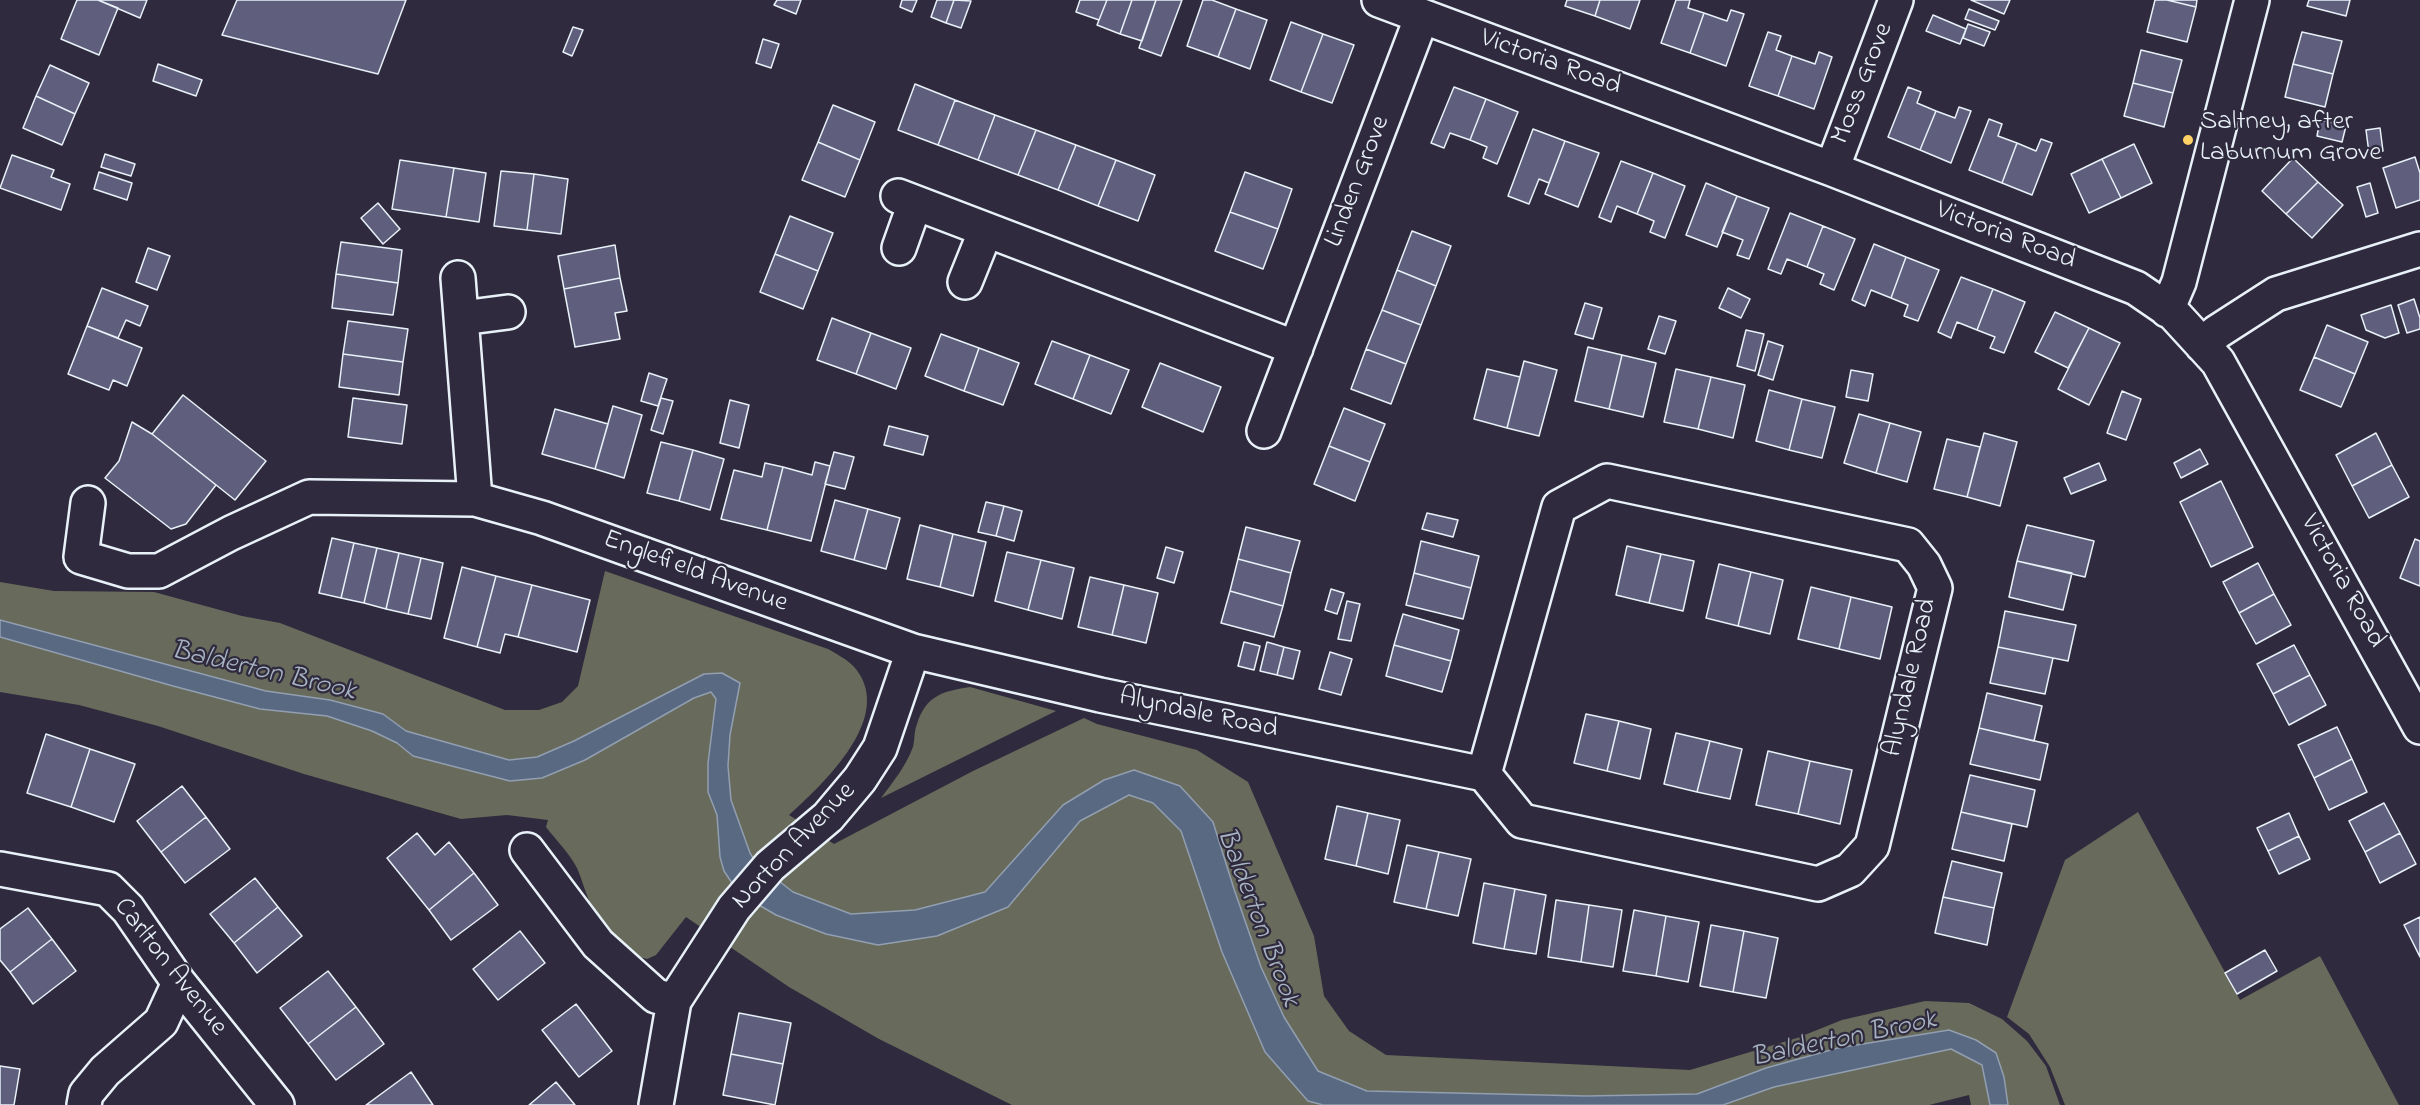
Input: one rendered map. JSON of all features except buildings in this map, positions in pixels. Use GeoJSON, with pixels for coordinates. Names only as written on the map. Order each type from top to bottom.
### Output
{"type":"FeatureCollection","features":[{"type":"Feature","properties":{"kind":"street","name":"Victoria Road"},"geometry":{"type":"LineString","coordinates":[[1379,0],[1417,10],[2136,288],[2167,310],[2218,362],[2410,686],[2420,727]]}},
{"type":"Feature","properties":{"kind":"street","name":"Moss Grove"},"geometry":{"type":"LineString","coordinates":[[1832,169],[1896,0]]}},
{"type":"Feature","properties":{"kind":"street"},"geometry":{"type":"LineString","coordinates":[[2167,310],[2179,282],[2252,0]]}},
{"type":"Feature","properties":{"kind":"street","name":"Linden Grove"},"geometry":{"type":"LineString","coordinates":[[1264,431],[1417,10]]}},
{"type":"Feature","properties":{"kind":"street"},"geometry":{"type":"LineString","coordinates":[[899,248],[907,199],[1296,348]]}},
{"type":"Feature","properties":{"kind":"street"},"geometry":{"type":"LineString","coordinates":[[965,282],[986,230]]}},
{"type":"Feature","properties":{"kind":"street"},"geometry":{"type":"LineString","coordinates":[[2202,345],[2217,332],[2276,294],[2420,249]]}},
{"type":"Feature","properties":{"kind":"street"},"geometry":{"type":"LineString","coordinates":[[458,278],[475,499]]}},
{"type":"Feature","properties":{"kind":"street"},"geometry":{"type":"LineString","coordinates":[[462,318],[508,312]]}},
{"type":"Feature","properties":{"kind":"street","name":"Alyndale Road"},"geometry":{"type":"LineString","coordinates":[[913,651],[1100,695],[1484,774],[1522,821],[1818,884],[1850,870],[1872,846],[1935,588],[1924,565],[1908,545],[1607,481],[1559,507],[1484,774]]}},
{"type":"Feature","properties":{"kind":"street","name":"Englefield Avenue"},"geometry":{"type":"LineString","coordinates":[[88,503],[81,557],[129,571],[159,571],[309,497],[475,499],[542,518],[913,651]]}},
{"type":"Feature","properties":{"kind":"street","name":"Norton Avenue"},"geometry":{"type":"LineString","coordinates":[[656,1105],[674,1001],[734,908],[770,866],[821,823],[860,779],[880,748],[913,651]]}},
{"type":"Feature","properties":{"kind":"street"},"geometry":{"type":"LineString","coordinates":[[527,850],[598,944],[656,996],[674,1001]]}},
{"type":"Feature","properties":{"kind":"street","name":"Carlton Avenue"},"geometry":{"type":"LineString","coordinates":[[0,869],[108,889],[128,909],[179,983],[277,1105]]}},
{"type":"Feature","properties":{"kind":"street"},"geometry":{"type":"LineString","coordinates":[[84,1105],[86,1094],[105,1071],[161,1022],[179,983]]}},
{"type":"Feature","properties":{"kind":"green space"},"geometry":{"type":"Polygon","coordinates":[[[605,571],[828,649],[854,666],[867,694],[866,713],[859,733],[833,771],[789,815],[834,844],[973,771],[1084,718],[1097,724],[1197,750],[1248,782],[1314,936],[1324,996],[1349,1031],[1386,1055],[1690,1070],[1797,1038],[1842,1020],[1925,1001],[1969,1003],[2002,1019],[2027,1041],[2046,1066],[2060,1105],[2008,1105],[2004,1077],[1949,1030],[1838,1048],[1766,1068],[1697,1094],[1586,1096],[1367,1091],[1318,1071],[1284,1017],[1261,967],[1213,822],[1134,770],[1104,780],[1063,805],[985,892],[915,910],[851,914],[793,892],[757,864],[750,852],[731,800],[728,766],[730,735],[722,673],[704,674],[574,741],[537,757],[509,760],[406,731],[383,714],[330,700],[266,691],[0,620],[0,582],[54,591],[154,592],[242,616],[280,623],[505,710],[539,710],[562,702],[578,686],[605,571]]]}},
{"type":"Feature","properties":{"kind":"green space"},"geometry":{"type":"Polygon","coordinates":[[[0,637],[260,709],[327,716],[372,731],[397,743],[413,756],[510,781],[542,778],[585,760],[695,698],[711,692],[716,699],[708,763],[708,792],[717,815],[720,857],[724,871],[734,886],[826,934],[1008,907],[1080,821],[1129,795],[1153,803],[1181,831],[1222,952],[1308,1101],[1323,1105],[1012,1105],[879,1039],[789,987],[686,917],[656,955],[647,959],[627,951],[618,944],[598,918],[577,868],[546,827],[548,820],[507,815],[461,819],[304,774],[158,726],[79,705],[0,692],[0,637]]]}},
{"type":"Feature","properties":{"kind":"green space"},"geometry":{"type":"Polygon","coordinates":[[[970,687],[1056,711],[881,798],[899,774],[910,754],[916,727],[925,707],[937,696],[952,690],[970,687]]]}},
{"type":"Feature","properties":{"kind":"green space"},"geometry":{"type":"Polygon","coordinates":[[[2138,812],[2240,1000],[2320,956],[2399,1105],[2065,1105],[2050,1067],[2029,1034],[2007,1017],[2065,860],[2138,812]]]}},
{"type":"Feature","properties":{"kind":"green space"},"geometry":{"type":"Polygon","coordinates":[[[1952,1049],[1982,1065],[1990,1105],[1971,1105],[1969,1095],[1929,1105],[1723,1105],[1774,1087],[1952,1049]]]}},
{"type":"Feature","properties":{"kind":"water"},"geometry":{"type":"Polygon","coordinates":[[[0,620],[266,691],[330,700],[383,714],[406,731],[509,760],[537,757],[574,741],[704,674],[722,673],[740,683],[730,735],[728,766],[731,800],[750,853],[757,864],[793,892],[851,914],[915,910],[985,892],[1063,805],[1104,780],[1134,770],[1180,786],[1213,822],[1261,967],[1284,1017],[1318,1071],[1367,1091],[1586,1096],[1697,1094],[1766,1068],[1838,1048],[1949,1030],[1976,1040],[1996,1053],[2004,1077],[2008,1105],[1990,1105],[1982,1065],[1951,1049],[1774,1087],[1723,1105],[1323,1105],[1308,1101],[1265,1052],[1222,952],[1181,831],[1153,803],[1129,795],[1080,821],[1008,907],[937,936],[878,945],[826,934],[776,915],[747,898],[734,886],[724,871],[720,857],[717,815],[708,792],[708,763],[716,699],[711,692],[694,698],[585,760],[542,778],[510,781],[413,756],[397,743],[372,731],[327,716],[260,709],[0,637],[0,620]]]}},
{"type":"Feature","properties":{"kind":"place","name":"Saltney, after Laburnum Grove"},"geometry":{"type":"Point","coordinates":[2188,140]}},
{"type":"Feature","properties":{"kind":"water label","name":"Balderton Brook"},"geometry":{"type":"Point","coordinates":[263,673]}},
{"type":"Feature","properties":{"kind":"water label","name":"Balderton Brook"},"geometry":{"type":"Point","coordinates":[1256,918]}},
{"type":"Feature","properties":{"kind":"water label","name":"Balderton Brook"},"geometry":{"type":"Point","coordinates":[1844,1041]}}]}
